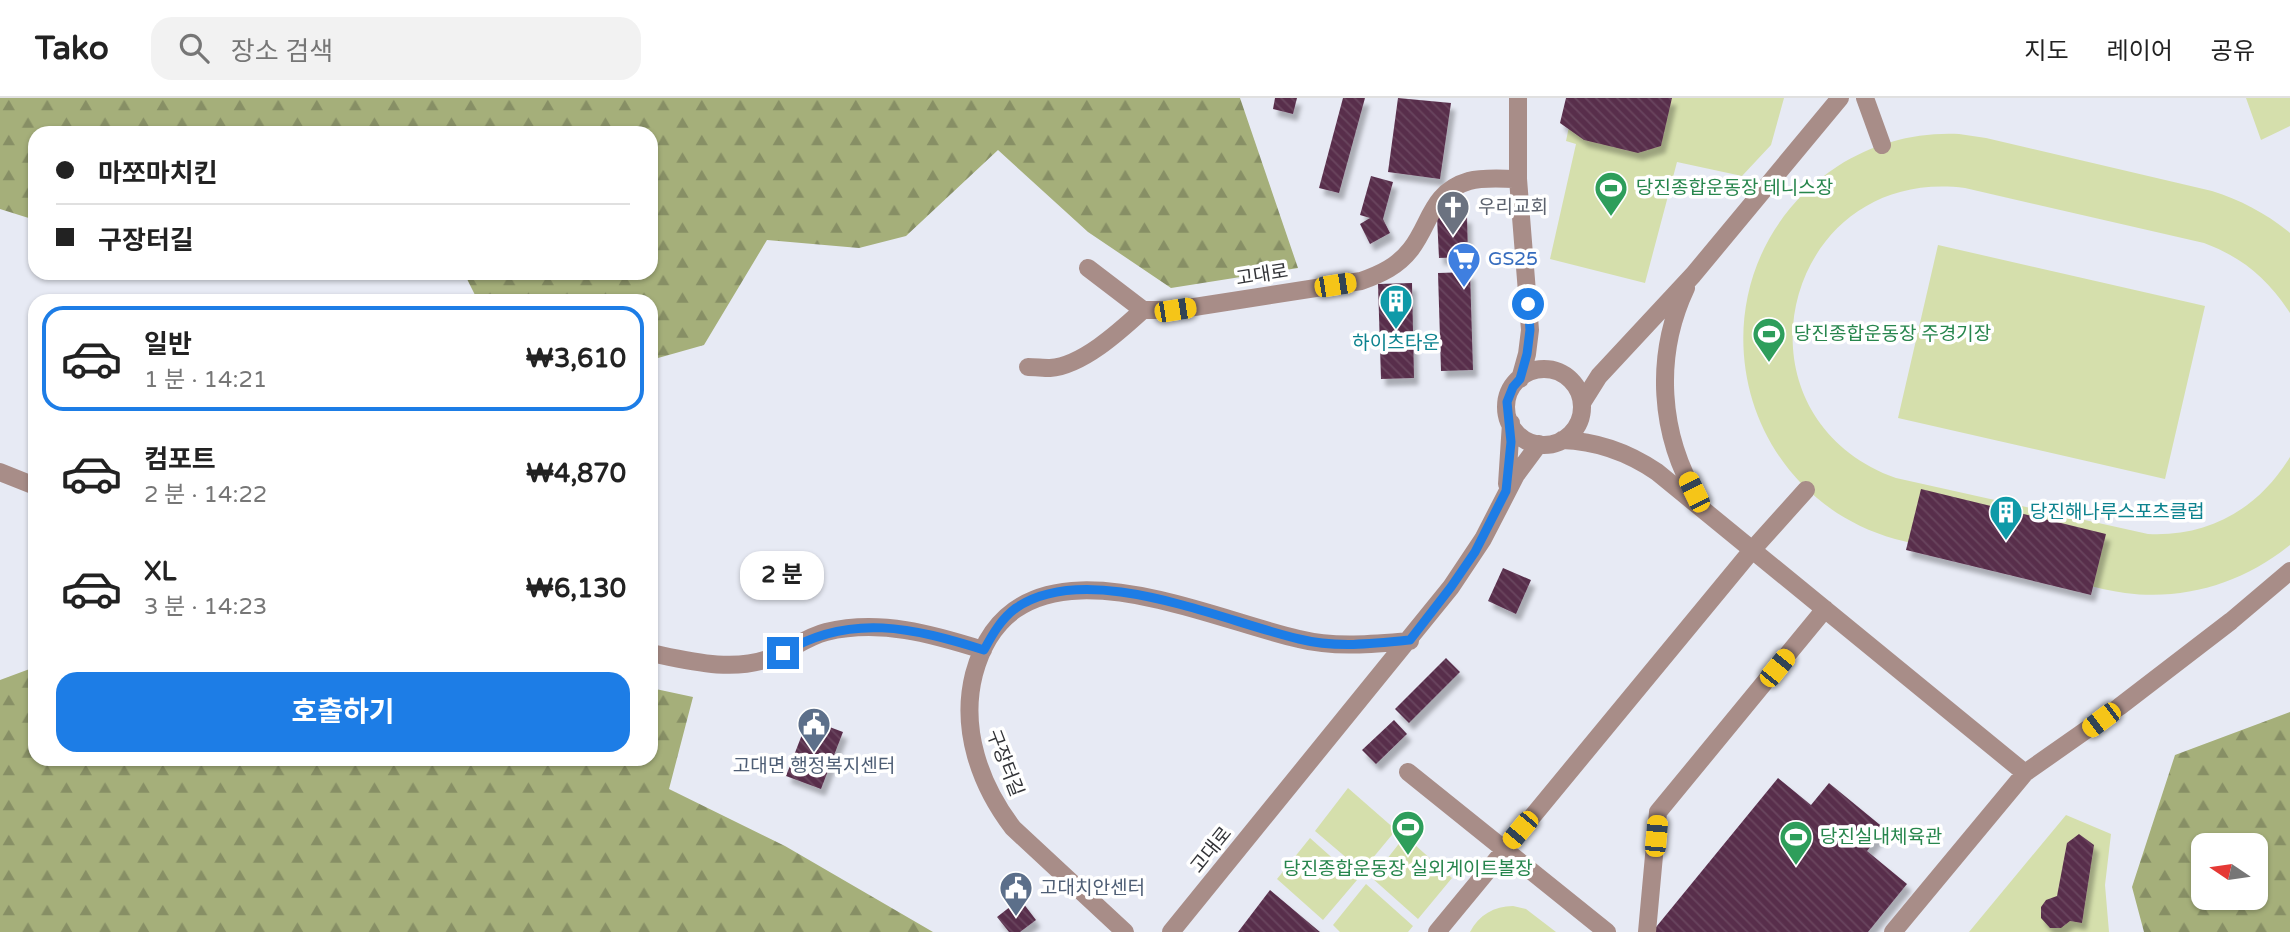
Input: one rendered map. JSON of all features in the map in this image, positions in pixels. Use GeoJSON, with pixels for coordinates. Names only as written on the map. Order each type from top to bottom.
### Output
{"type":"FeatureCollection","features":[{"type":"Feature","properties":{"kind":"street"},"geometry":{"type":"LineString","coordinates":[[1506,491],[1510,423],[1508,397],[1520,379],[1530,330],[1518,179],[1518,98]]}},
{"type":"Feature","properties":{"kind":"street"},"geometry":{"type":"LineString","coordinates":[[1510,423],[1522,437],[1539,444],[1553,444],[1575,430],[1581,411],[1599,376],[1693,275],[1840,98]]}},
{"type":"Feature","properties":{"kind":"street"},"geometry":{"type":"LineString","coordinates":[[1865,98],[1882,145]]}},
{"type":"Feature","properties":{"kind":"street","name":"고대로"},"geometry":{"type":"LineString","coordinates":[[1143,310],[1175,310],[1372,278],[1398,263],[1411,249],[1429,214],[1446,193],[1473,180],[1518,179]]}},
{"type":"Feature","properties":{"kind":"street"},"geometry":{"type":"LineString","coordinates":[[1028,367],[1053,368],[1073,360],[1109,341],[1143,310],[1088,268]]}},
{"type":"Feature","properties":{"kind":"street"},"geometry":{"type":"LineString","coordinates":[[1693,275],[1672,327],[1664,378],[1666,409],[1673,440],[1687,478],[1704,508]]}},
{"type":"Feature","properties":{"kind":"street"},"geometry":{"type":"LineString","coordinates":[[1530,330],[1539,354],[1577,389],[1586,433],[1600,445]]}},
{"type":"Feature","properties":{"kind":"street"},"geometry":{"type":"LineString","coordinates":[[1520,379],[1535,371],[1589,374],[1611,363]]}},
{"type":"Feature","properties":{"kind":"street"},"geometry":{"type":"LineString","coordinates":[[1562,440],[1600,445],[1648,466],[1704,508],[2025,773]]}},
{"type":"Feature","properties":{"kind":"street","name":"고대로"},"geometry":{"type":"LineString","coordinates":[[1171,932],[1451,587],[1475,552],[1506,491],[1539,444]]}},
{"type":"Feature","properties":{"kind":"street"},"geometry":{"type":"LineString","coordinates":[[0,472],[28,483]]}},
{"type":"Feature","properties":{"kind":"street"},"geometry":{"type":"LineString","coordinates":[[1437,932],[1753,550],[1806,490]]}},
{"type":"Feature","properties":{"kind":"street"},"geometry":{"type":"LineString","coordinates":[[1893,932],[2025,773],[2083,734],[2231,621],[2290,571]]}},
{"type":"Feature","properties":{"kind":"street","name":"구장터길"},"geometry":{"type":"LineString","coordinates":[[1125,932],[1023,839],[1002,814],[974,746],[969,716],[974,677],[995,630],[1016,608],[1040,597],[1098,590],[1134,595],[1326,644],[1372,644],[1410,640]]}},
{"type":"Feature","properties":{"kind":"street"},"geometry":{"type":"LineString","coordinates":[[1647,932],[1658,812],[1825,609]]}},
{"type":"Feature","properties":{"kind":"street"},"geometry":{"type":"LineString","coordinates":[[658,654],[720,664],[755,663],[771,659],[808,638],[826,632],[866,627],[917,631],[984,650]]}},
{"type":"Feature","properties":{"kind":"street"},"geometry":{"type":"LineString","coordinates":[[1408,772],[1607,932]]}},
{"type":"Feature","properties":{"kind":"green space"},"geometry":{"type":"Polygon","coordinates":[[[0,98],[1240,98],[1298,268],[1171,288],[1088,232],[998,150],[906,236],[859,248],[767,240],[704,345],[658,358],[658,294],[474,294],[468,280],[658,280],[658,126],[28,126],[28,218],[0,209],[0,98]]]}},
{"type":"Feature","properties":{"kind":"green space","name":"당진종합운동장 테니스장"},"geometry":{"type":"Polygon","coordinates":[[[1575,98],[1784,98],[1771,145],[1742,176],[1677,162],[1645,283],[1550,259],[1576,144],[1566,141],[1575,98]]]}},
{"type":"Feature","properties":{"kind":"green space"},"geometry":{"type":"Polygon","coordinates":[[[2246,98],[2290,98],[2290,126],[2261,140],[2246,98]]]}},
{"type":"Feature","properties":{"kind":"green space","name":"당진종합운동장 주경기장"},"geometry":{"type":"Polygon","coordinates":[[[1959,134],[2212,191],[2253,208],[2290,233],[2290,313],[2273,290],[2253,270],[2204,243],[1965,188],[1903,191],[1853,215],[1817,253],[1797,301],[1793,352],[1808,403],[1842,447],[1896,478],[2148,534],[2191,531],[2230,516],[2263,491],[2290,457],[2290,545],[2253,570],[2212,586],[2169,594],[2125,593],[1895,539],[1837,513],[1792,474],[1762,425],[1746,371],[1745,314],[1759,259],[1790,208],[1838,166],[1881,145],[1911,137],[1959,134]]]}},
{"type":"Feature","properties":{"kind":"green space"},"geometry":{"type":"Polygon","coordinates":[[[1938,245],[2205,306],[2165,479],[1898,418],[1938,245]]]}},
{"type":"Feature","properties":{"kind":"green space"},"geometry":{"type":"Polygon","coordinates":[[[28,670],[28,766],[658,766],[658,690],[693,697],[669,789],[785,846],[933,932],[0,932],[0,680],[28,670]]]}},
{"type":"Feature","properties":{"kind":"green space"},"geometry":{"type":"Polygon","coordinates":[[[2290,712],[2290,932],[2144,932],[2132,887],[2175,755],[2290,712]]]}},
{"type":"Feature","properties":{"kind":"green space","name":"당진종합운동장 실외게이트볼장"},"geometry":{"type":"Polygon","coordinates":[[[1348,788],[1396,830],[1362,871],[1315,831],[1348,788]]]}},
{"type":"Feature","properties":{"kind":"green space"},"geometry":{"type":"Polygon","coordinates":[[[2066,815],[2111,834],[2105,885],[2109,932],[1969,932],[2066,815]]]}},
{"type":"Feature","properties":{"kind":"green space","name":"당진종합운동장 실외게이트볼장"},"geometry":{"type":"Polygon","coordinates":[[[1405,836],[1452,878],[1418,919],[1372,878],[1405,836]]]}},
{"type":"Feature","properties":{"kind":"green space","name":"당진종합운동장 실외게이트볼장"},"geometry":{"type":"Polygon","coordinates":[[[1310,838],[1357,880],[1323,920],[1277,879],[1310,838]]]}},
{"type":"Feature","properties":{"kind":"green space","name":"당진종합운동장 실외게이트볼장"},"geometry":{"type":"Polygon","coordinates":[[[1366,884],[1413,926],[1408,932],[1340,932],[1333,925],[1366,884]]]}},
{"type":"Feature","properties":{"kind":"green space"},"geometry":{"type":"Polygon","coordinates":[[[1513,906],[1526,909],[1556,932],[1470,932],[1488,913],[1513,906]]]}},
{"type":"Feature","properties":{"kind":"building"},"geometry":{"type":"Polygon","coordinates":[[[1275,98],[1297,98],[1293,114],[1273,109],[1275,98]]]}},
{"type":"Feature","properties":{"kind":"building"},"geometry":{"type":"Polygon","coordinates":[[[1343,98],[1365,98],[1339,193],[1319,188],[1343,98]]]}},
{"type":"Feature","properties":{"kind":"building"},"geometry":{"type":"Polygon","coordinates":[[[1398,98],[1451,103],[1440,179],[1388,172],[1398,98]]]}},
{"type":"Feature","properties":{"kind":"building"},"geometry":{"type":"Polygon","coordinates":[[[1566,98],[1672,98],[1661,146],[1638,153],[1584,140],[1560,123],[1566,98]]]}},
{"type":"Feature","properties":{"kind":"building"},"geometry":{"type":"Polygon","coordinates":[[[1371,176],[1393,182],[1383,219],[1390,233],[1370,244],[1360,224],[1370,218],[1360,215],[1371,176]]]}},
{"type":"Feature","properties":{"kind":"building"},"geometry":{"type":"Polygon","coordinates":[[[1467,216],[1468,257],[1439,258],[1437,217],[1467,216]]]}},
{"type":"Feature","properties":{"kind":"building"},"geometry":{"type":"Polygon","coordinates":[[[1470,272],[1473,370],[1441,371],[1438,273],[1470,272]]]}},
{"type":"Feature","properties":{"kind":"building","name":"하이츠타운"},"geometry":{"type":"Polygon","coordinates":[[[1412,283],[1414,378],[1381,379],[1378,284],[1412,283]]]}},
{"type":"Feature","properties":{"kind":"building","name":"당진해나루스포츠클럽"},"geometry":{"type":"Polygon","coordinates":[[[1921,489],[2106,534],[2091,595],[1906,550],[1921,489]]]}},
{"type":"Feature","properties":{"kind":"building"},"geometry":{"type":"Polygon","coordinates":[[[1503,568],[1531,580],[1516,614],[1488,601],[1503,568]]]}},
{"type":"Feature","properties":{"kind":"building"},"geometry":{"type":"Polygon","coordinates":[[[1446,658],[1460,672],[1409,723],[1395,709],[1446,658]]]}},
{"type":"Feature","properties":{"kind":"building","name":"고대면 행정복지센터"},"geometry":{"type":"Polygon","coordinates":[[[808,719],[843,732],[821,789],[786,776],[808,719]]]}},
{"type":"Feature","properties":{"kind":"building"},"geometry":{"type":"Polygon","coordinates":[[[1394,720],[1407,734],[1376,764],[1362,750],[1394,720]]]}},
{"type":"Feature","properties":{"kind":"building","name":"당진실내체육관"},"geometry":{"type":"Polygon","coordinates":[[[1778,778],[1811,805],[1829,783],[1885,829],[1867,851],[1907,884],[1868,932],[1652,932],[1778,778]]]}},
{"type":"Feature","properties":{"kind":"building"},"geometry":{"type":"Polygon","coordinates":[[[2079,834],[2094,845],[2082,923],[2070,921],[2061,928],[2050,928],[2041,918],[2041,907],[2046,900],[2057,896],[2067,843],[2079,834]]]}},
{"type":"Feature","properties":{"kind":"building"},"geometry":{"type":"Polygon","coordinates":[[[1270,890],[1320,932],[1238,932],[1270,890]]]}},
{"type":"Feature","properties":{"kind":"building"},"geometry":{"type":"Polygon","coordinates":[[[1020,899],[1036,920],[1020,932],[1009,932],[997,917],[1020,899]]]}},
{"type":"Feature","properties":{"kind":"place","name":"당진종합운동장 테니스장"},"geometry":{"type":"Point","coordinates":[1611,218]}},
{"type":"Feature","properties":{"kind":"place","name":"우리교회"},"geometry":{"type":"Point","coordinates":[1453,237]}},
{"type":"Feature","properties":{"kind":"place","name":"GS25"},"geometry":{"type":"Point","coordinates":[1464,289]}},
{"type":"Feature","properties":{"kind":"place","name":"하이츠타운"},"geometry":{"type":"Point","coordinates":[1396,331]}},
{"type":"Feature","properties":{"kind":"place","name":"당진종합운동장 주경기장"},"geometry":{"type":"Point","coordinates":[1769,364]}},
{"type":"Feature","properties":{"kind":"place","name":"당진해나루스포츠클럽"},"geometry":{"type":"Point","coordinates":[2006,542]}},
{"type":"Feature","properties":{"kind":"place","name":"고대면 행정복지센터"},"geometry":{"type":"Point","coordinates":[814,754]}},
{"type":"Feature","properties":{"kind":"place","name":"당진종합운동장 실외게이트볼장"},"geometry":{"type":"Point","coordinates":[1408,857]}},
{"type":"Feature","properties":{"kind":"place","name":"당진실내체육관"},"geometry":{"type":"Point","coordinates":[1796,867]}},
{"type":"Feature","properties":{"kind":"place","name":"고대치안센터"},"geometry":{"type":"Point","coordinates":[1016,918]}},
{"type":"Feature","properties":{"kind":"route"},"geometry":{"type":"LineString","coordinates":[[783,653],[808,638],[826,632],[866,627],[917,631],[984,650],[995,630],[1016,608],[1028,601],[1054,593],[1082,590],[1134,595],[1326,644],[1372,644],[1410,640],[1475,552],[1506,491],[1511,442],[1507,402],[1525,364],[1530,330],[1528,304]]}}]}
